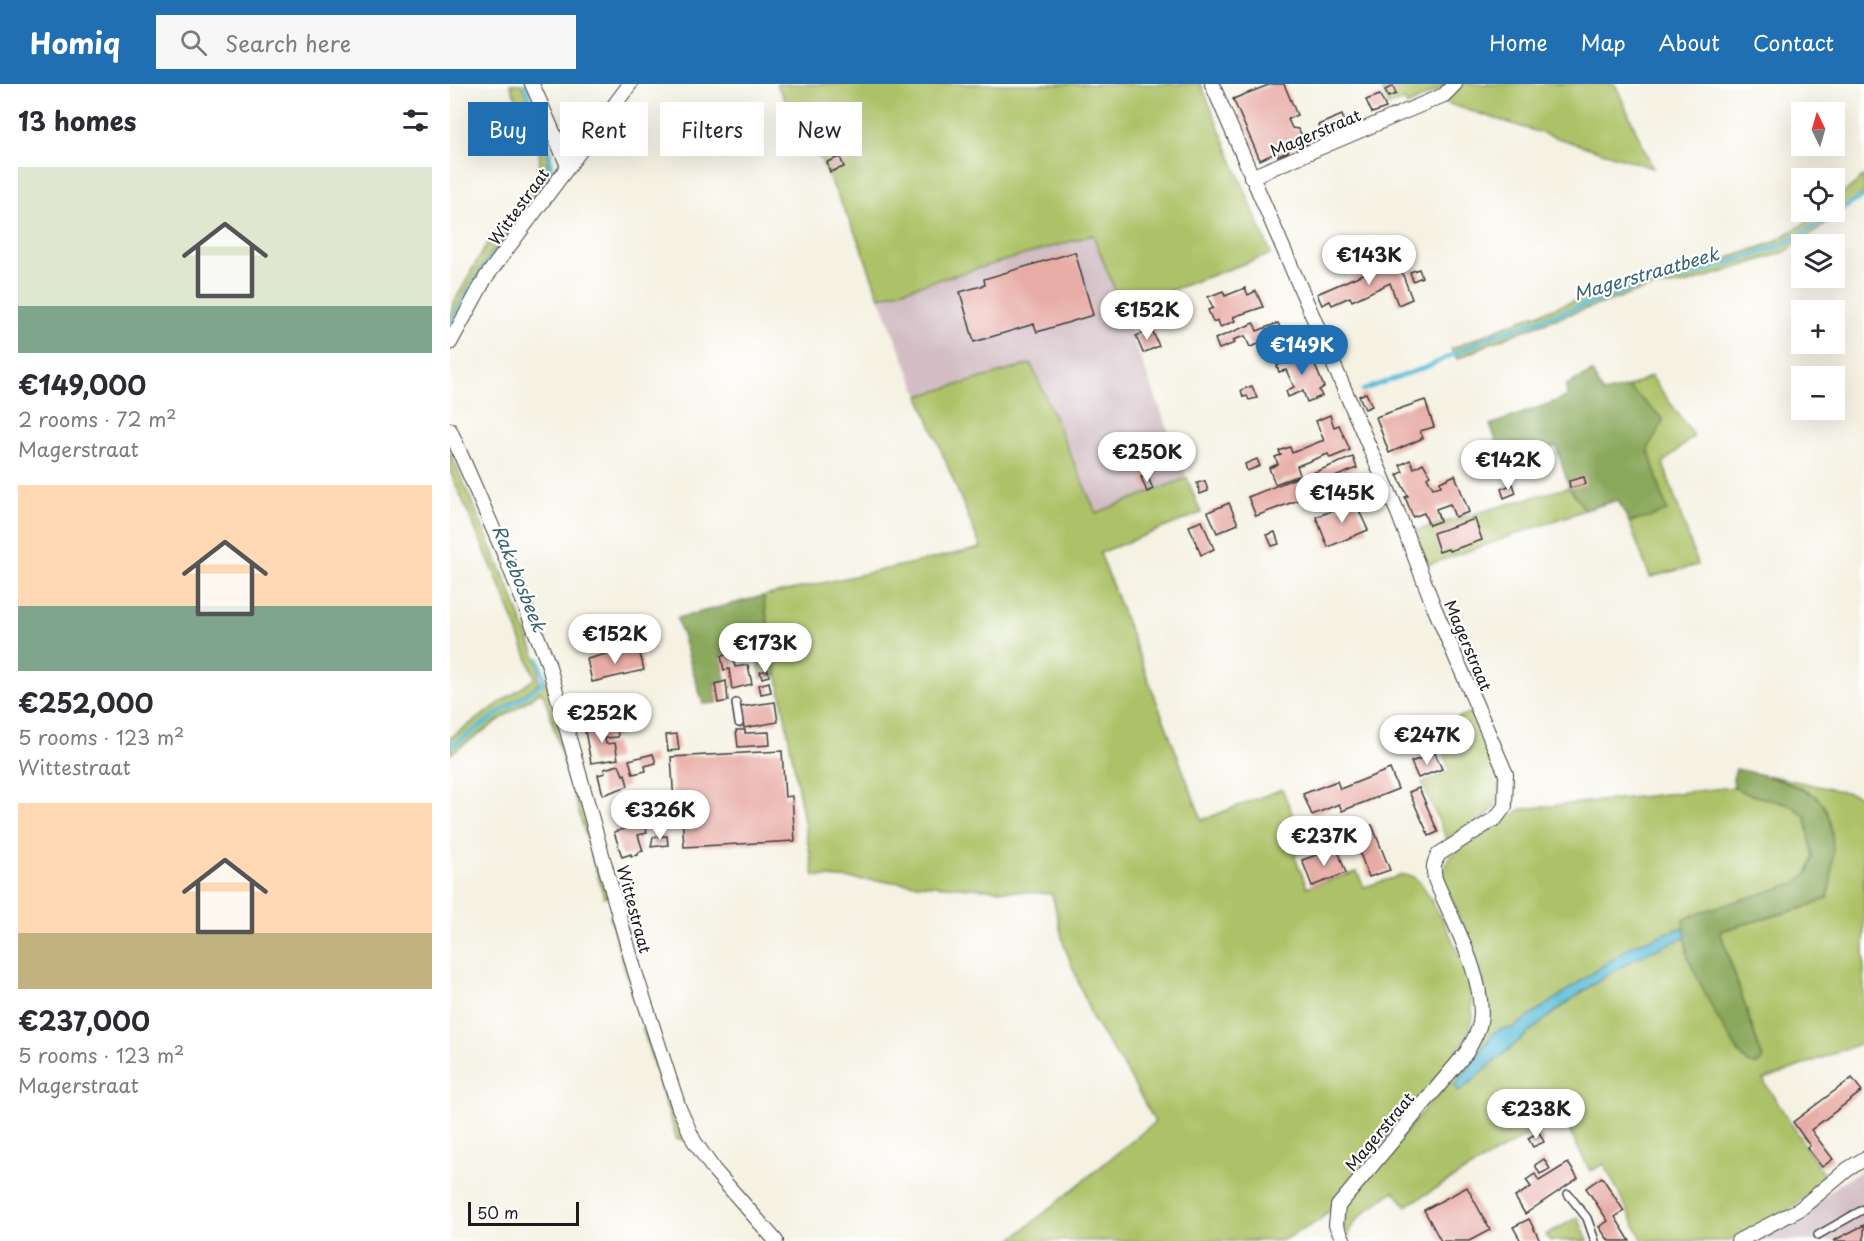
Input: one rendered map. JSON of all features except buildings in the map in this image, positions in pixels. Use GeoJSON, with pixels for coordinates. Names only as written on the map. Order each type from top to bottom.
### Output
{"type":"FeatureCollection","features":[{"type":"Feature","properties":{"kind":"street","name":"Wittestraat"},"geometry":{"type":"LineString","coordinates":[[450,343],[486,277],[550,194],[568,166],[532,84]]}},
{"type":"Feature","properties":{"kind":"street"},"geometry":{"type":"LineString","coordinates":[[568,166],[630,84]]}},
{"type":"Feature","properties":{"kind":"street","name":"Magerstraat"},"geometry":{"type":"LineString","coordinates":[[1212,84],[1398,513],[1434,607],[1506,774],[1505,806],[1496,818],[1439,854],[1433,869],[1435,879],[1473,968],[1480,997],[1480,1025],[1466,1053],[1338,1206],[1336,1225],[1344,1241]]}},
{"type":"Feature","properties":{"kind":"street","name":"Magerstraat"},"geometry":{"type":"LineString","coordinates":[[1251,177],[1444,95],[1455,84]]}},
{"type":"Feature","properties":{"kind":"street","name":"Wittestraat"},"geometry":{"type":"LineString","coordinates":[[450,430],[505,556],[548,663],[635,972],[679,1108],[694,1141],[714,1170],[776,1241]]}},
{"type":"Feature","properties":{"kind":"street"},"geometry":{"type":"LineString","coordinates":[[1738,1241],[1800,1209],[1848,1169],[1864,1159]]}},
{"type":"Feature","properties":{"kind":"lane"},"geometry":{"type":"LineString","coordinates":[[736,703],[739,723]]}},
{"type":"Feature","properties":{"kind":"lane"},"geometry":{"type":"LineString","coordinates":[[1568,1194],[1587,1218],[1595,1241]]}},
{"type":"Feature","properties":{"kind":"lane"},"geometry":{"type":"LineString","coordinates":[[1818,1235],[1864,1209]]}},
{"type":"Feature","properties":{"kind":"shaded area"},"geometry":{"type":"Polygon","coordinates":[[[1093,235],[1187,478],[1096,514],[1031,364],[919,396],[879,297],[1093,235]]]}},
{"type":"Feature","properties":{"kind":"shaded area"},"geometry":{"type":"Polygon","coordinates":[[[1864,1170],[1864,1241],[1757,1241],[1804,1213],[1840,1183],[1864,1170]]]}},
{"type":"Feature","properties":{"kind":"green space"},"geometry":{"type":"Polygon","coordinates":[[[510,84],[521,84],[529,102],[518,102],[510,84]]]}},
{"type":"Feature","properties":{"kind":"green space"},"geometry":{"type":"Polygon","coordinates":[[[776,84],[1201,84],[1271,254],[1122,308],[1093,235],[879,297],[860,244],[819,156],[862,156],[862,102],[787,102],[776,84]]]}},
{"type":"Feature","properties":{"kind":"green space"},"geometry":{"type":"Polygon","coordinates":[[[1380,84],[1450,84],[1407,106],[1404,100],[1389,106],[1380,84]]]}},
{"type":"Feature","properties":{"kind":"green space"},"geometry":{"type":"Polygon","coordinates":[[[1460,84],[1615,84],[1653,168],[1442,102],[1460,84]]]}},
{"type":"Feature","properties":{"kind":"green space"},"geometry":{"type":"Polygon","coordinates":[[[539,156],[548,156],[547,179],[482,266],[450,321],[454,303],[480,256],[491,238],[524,199],[537,177],[539,156]]]}},
{"type":"Feature","properties":{"kind":"green space"},"geometry":{"type":"Polygon","coordinates":[[[1864,176],[1864,192],[1845,210],[1845,192],[1864,176]]]}},
{"type":"Feature","properties":{"kind":"green space"},"geometry":{"type":"Polygon","coordinates":[[[1806,222],[1830,222],[1812,234],[1791,234],[1791,248],[1785,252],[1686,284],[1649,288],[1549,321],[1493,342],[1457,359],[1451,349],[1510,324],[1595,293],[1650,276],[1700,268],[1772,243],[1806,222]]]}},
{"type":"Feature","properties":{"kind":"green space"},"geometry":{"type":"Polygon","coordinates":[[[1031,364],[1096,513],[1187,478],[1201,513],[1100,553],[1202,820],[1282,789],[1300,832],[1339,820],[1345,837],[1294,855],[1307,887],[1357,872],[1364,887],[1403,875],[1412,876],[1421,883],[1445,924],[1464,965],[1471,990],[1473,1019],[1467,1036],[1442,1073],[1345,1188],[1328,1212],[1317,1222],[1281,1241],[1010,1241],[1155,1122],[1127,1072],[1093,1020],[1064,945],[1052,894],[814,876],[763,596],[981,548],[919,396],[1031,364]]]}},
{"type":"Feature","properties":{"kind":"green space"},"geometry":{"type":"Polygon","coordinates":[[[1592,372],[1603,393],[1628,387],[1663,419],[1648,449],[1667,511],[1629,522],[1618,500],[1585,510],[1569,487],[1556,446],[1504,460],[1490,425],[1567,397],[1566,385],[1592,372]]]}},
{"type":"Feature","properties":{"kind":"green space"},"geometry":{"type":"Polygon","coordinates":[[[1651,376],[1694,436],[1663,463],[1698,565],[1650,577],[1629,522],[1648,518],[1667,510],[1648,449],[1663,419],[1628,387],[1651,376]]]}},
{"type":"Feature","properties":{"kind":"green space"},"geometry":{"type":"Polygon","coordinates":[[[450,451],[511,593],[539,666],[539,683],[450,746],[450,738],[535,678],[503,593],[450,471],[450,451]]]}},
{"type":"Feature","properties":{"kind":"green space"},"geometry":{"type":"Polygon","coordinates":[[[1569,487],[1585,510],[1428,565],[1414,531],[1569,487]]]}},
{"type":"Feature","properties":{"kind":"green space"},"geometry":{"type":"Polygon","coordinates":[[[763,596],[777,675],[761,678],[757,657],[732,654],[721,656],[725,680],[714,683],[717,703],[703,704],[677,618],[763,596]]]}},
{"type":"Feature","properties":{"kind":"green space"},"geometry":{"type":"Polygon","coordinates":[[[548,680],[609,895],[607,897],[604,897],[544,695],[540,692],[450,754],[450,748],[548,680]]]}},
{"type":"Feature","properties":{"kind":"green space"},"geometry":{"type":"Polygon","coordinates":[[[1472,712],[1494,760],[1500,786],[1499,798],[1494,808],[1484,818],[1447,840],[1422,783],[1450,771],[1432,728],[1472,712]]]}},
{"type":"Feature","properties":{"kind":"green space"},"geometry":{"type":"Polygon","coordinates":[[[1736,769],[1775,779],[1815,796],[1823,805],[1828,816],[1833,844],[1828,898],[1810,906],[1720,931],[1763,1060],[1756,1065],[1748,1063],[1739,1053],[1714,1012],[1688,958],[1683,920],[1695,914],[1796,883],[1809,872],[1813,857],[1806,817],[1790,805],[1745,793],[1734,787],[1733,778],[1736,769]]]}},
{"type":"Feature","properties":{"kind":"green space"},"geometry":{"type":"Polygon","coordinates":[[[1767,775],[1864,796],[1864,1042],[1763,1080],[1825,1177],[1814,1190],[1786,1212],[1728,1241],[1643,1241],[1604,1164],[1590,1171],[1561,1115],[1406,1206],[1394,1191],[1354,1223],[1348,1237],[1344,1227],[1346,1204],[1465,1060],[1487,1004],[1486,991],[1479,968],[1446,885],[1444,871],[1448,859],[1460,848],[1522,809],[1734,787],[1745,793],[1790,805],[1806,817],[1813,857],[1808,872],[1797,883],[1695,914],[1684,920],[1684,927],[1633,945],[1513,1028],[1500,1029],[1484,1044],[1459,1092],[1542,1022],[1585,990],[1631,961],[1686,937],[1688,958],[1739,1053],[1763,1059],[1720,931],[1810,906],[1828,898],[1832,859],[1831,829],[1828,815],[1822,804],[1809,792],[1767,775]]]}},
{"type":"Feature","properties":{"kind":"green space"},"geometry":{"type":"Polygon","coordinates":[[[610,917],[615,917],[643,1013],[638,1016],[610,917]]]}},
{"type":"Feature","properties":{"kind":"green space"},"geometry":{"type":"Polygon","coordinates":[[[642,1027],[654,1048],[684,1139],[677,1140],[642,1027]]]}},
{"type":"Feature","properties":{"kind":"green space"},"geometry":{"type":"Polygon","coordinates":[[[1578,1217],[1588,1241],[1550,1241],[1546,1235],[1578,1217]]]}},
{"type":"Feature","properties":{"kind":"water"},"geometry":{"type":"Polygon","coordinates":[[[1684,927],[1686,937],[1637,958],[1608,975],[1542,1022],[1459,1092],[1454,1086],[1493,1033],[1500,1029],[1513,1028],[1633,945],[1684,927]]]}},
{"type":"Feature","properties":{"kind":"waterway","name":"Rakebosbeek"},"geometry":{"type":"LineString","coordinates":[[450,325],[483,269],[549,181],[550,156],[525,84]]}},
{"type":"Feature","properties":{"kind":"waterway","name":"Magerstraatbeek"},"geometry":{"type":"LineString","coordinates":[[1363,390],[1429,366],[1492,336],[1645,284],[1687,277],[1783,245],[1864,196]]}},
{"type":"Feature","properties":{"kind":"waterway","name":"Rakebosbeek"},"geometry":{"type":"LineString","coordinates":[[450,747],[542,684],[544,677],[539,659]]}}]}
